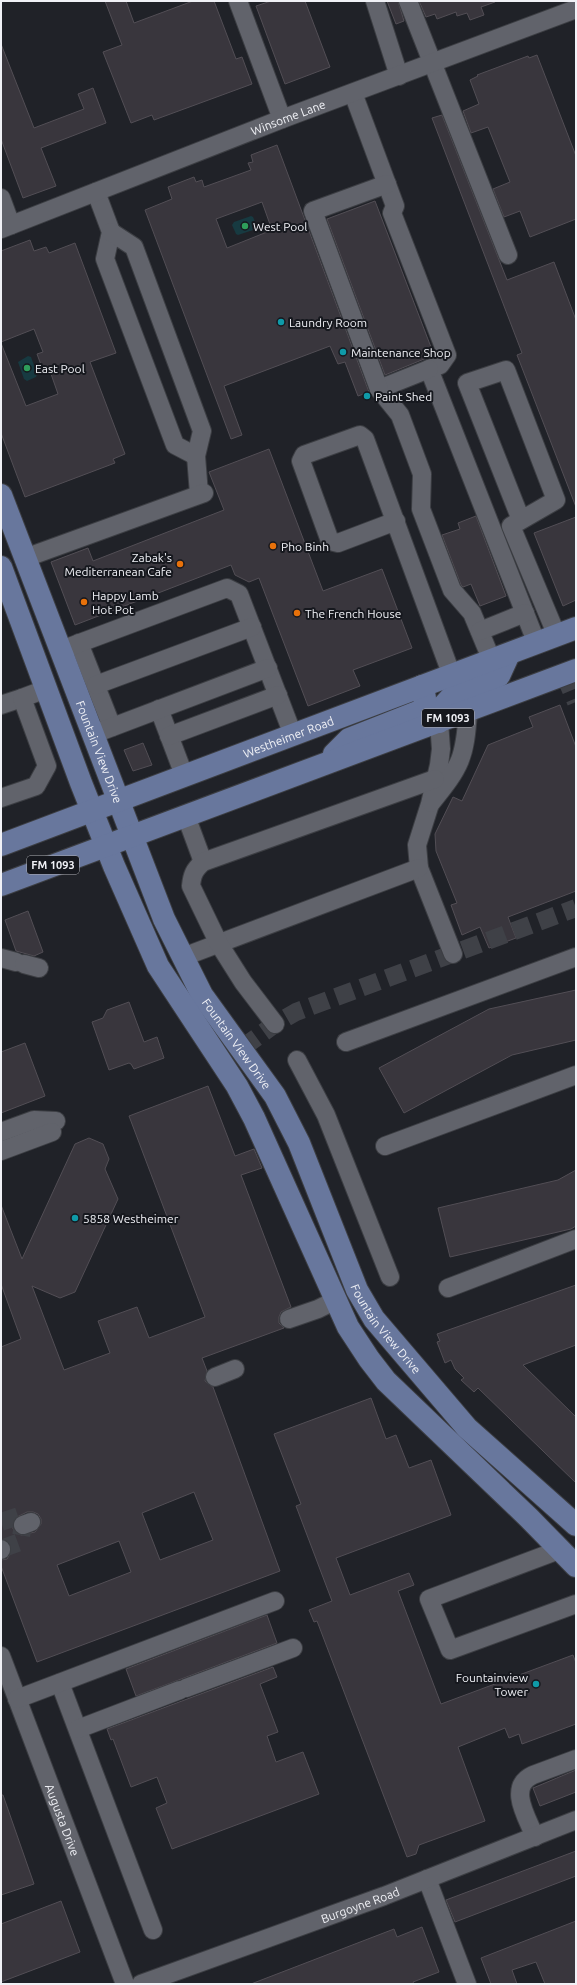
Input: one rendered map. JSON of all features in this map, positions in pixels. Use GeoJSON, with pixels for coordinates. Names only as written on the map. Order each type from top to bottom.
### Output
{"type":"FeatureCollection","features":[{"type":"Feature","properties":{"kind":"main road","name":"Fountain View Drive"},"geometry":{"type":"LineString","coordinates":[[1,495],[16,552],[70,646],[103,730],[119,800],[164,919],[202,995],[242,1048],[275,1096],[299,1143],[357,1290],[374,1319],[467,1428],[576,1525]]}},
{"type":"Feature","properties":{"kind":"main road","name":"Fountain View Drive"},"geometry":{"type":"LineString","coordinates":[[1,567],[105,846],[158,966],[237,1086],[254,1118],[348,1327],[386,1381],[529,1518],[576,1566]]}},
{"type":"Feature","properties":{"kind":"main road","name":"Westheimer Road"},"geometry":{"type":"LineString","coordinates":[[1,845],[557,636]]}},
{"type":"Feature","properties":{"kind":"main road"},"geometry":{"type":"LineString","coordinates":[[439,722],[448,699],[454,694],[499,676],[501,658]]}},
{"type":"Feature","properties":{"kind":"main road","name":"FM 1093"},"geometry":{"type":"LineString","coordinates":[[1,886],[576,670]]}},
{"type":"Feature","properties":{"kind":"main road"},"geometry":{"type":"LineString","coordinates":[[323,765],[349,739],[420,711],[425,706],[426,700],[422,686]]}},
{"type":"Feature","properties":{"kind":"main road"},"geometry":{"type":"LineString","coordinates":[[221,1062],[242,1048]]}},
{"type":"Feature","properties":{"kind":"main road"},"geometry":{"type":"LineString","coordinates":[[237,1086],[260,1073]]}},
{"type":"Feature","properties":{"kind":"main road"},"geometry":{"type":"LineString","coordinates":[[336,1300],[357,1290]]}},
{"type":"Feature","properties":{"kind":"main road"},"geometry":{"type":"LineString","coordinates":[[559,1550],[576,1533]]}},
{"type":"Feature","properties":{"kind":"street"},"geometry":{"type":"LineString","coordinates":[[238,1],[282,119]]}},
{"type":"Feature","properties":{"kind":"street"},"geometry":{"type":"LineString","coordinates":[[375,1],[399,76]]}},
{"type":"Feature","properties":{"kind":"street"},"geometry":{"type":"LineString","coordinates":[[408,1],[431,63],[508,255]]}},
{"type":"Feature","properties":{"kind":"street","name":"Winsome Lane"},"geometry":{"type":"LineString","coordinates":[[6,227],[282,119],[576,9]]}},
{"type":"Feature","properties":{"kind":"street"},"geometry":{"type":"LineString","coordinates":[[353,93],[395,206],[392,213],[447,355],[440,365],[379,389]]}},
{"type":"Feature","properties":{"kind":"street"},"geometry":{"type":"LineString","coordinates":[[387,184],[313,211],[379,389],[400,415],[422,474],[421,509],[452,590],[472,613],[480,631],[501,658]]}},
{"type":"Feature","properties":{"kind":"street"},"geometry":{"type":"LineString","coordinates":[[96,192],[111,232],[105,259],[175,446],[196,456]]}},
{"type":"Feature","properties":{"kind":"street"},"geometry":{"type":"LineString","coordinates":[[1,198],[6,227]]}},
{"type":"Feature","properties":{"kind":"street"},"geometry":{"type":"LineString","coordinates":[[16,552],[201,493],[196,456],[202,431],[134,247],[111,232]]}},
{"type":"Feature","properties":{"kind":"street"},"geometry":{"type":"LineString","coordinates":[[429,370],[525,613],[557,636]]}},
{"type":"Feature","properties":{"kind":"street"},"geometry":{"type":"LineString","coordinates":[[522,520],[467,383],[506,370],[556,500],[522,520],[511,526],[557,636]]}},
{"type":"Feature","properties":{"kind":"street"},"geometry":{"type":"LineString","coordinates":[[396,521],[338,543],[330,541],[301,461],[304,455],[360,435],[365,439],[396,521],[452,676]]}},
{"type":"Feature","properties":{"kind":"street"},"geometry":{"type":"LineString","coordinates":[[268,668],[103,730],[96,686],[70,646],[227,588],[239,594],[268,668],[293,735]]}},
{"type":"Feature","properties":{"kind":"street"},"geometry":{"type":"LineString","coordinates":[[480,631],[525,613]]}},
{"type":"Feature","properties":{"kind":"street"},"geometry":{"type":"LineString","coordinates":[[96,686],[252,628]]}},
{"type":"Feature","properties":{"kind":"street"},"geometry":{"type":"LineString","coordinates":[[1,705],[46,689]]}},
{"type":"Feature","properties":{"kind":"street"},"geometry":{"type":"LineString","coordinates":[[169,736],[278,695]]}},
{"type":"Feature","properties":{"kind":"street"},"geometry":{"type":"LineString","coordinates":[[1,798],[36,786],[48,766],[22,698]]}},
{"type":"Feature","properties":{"kind":"street"},"geometry":{"type":"LineString","coordinates":[[159,709],[184,776]]}},
{"type":"Feature","properties":{"kind":"street"},"geometry":{"type":"LineString","coordinates":[[430,804],[452,778],[459,765],[465,749],[468,710]]}},
{"type":"Feature","properties":{"kind":"street"},"geometry":{"type":"LineString","coordinates":[[439,722],[441,750],[430,804],[417,844],[419,868],[453,954]]}},
{"type":"Feature","properties":{"kind":"street"},"geometry":{"type":"LineString","coordinates":[[275,1024],[243,982],[219,944],[191,886],[192,876],[195,869],[203,862],[435,780]]}},
{"type":"Feature","properties":{"kind":"street"},"geometry":{"type":"LineString","coordinates":[[186,816],[203,862]]}},
{"type":"Feature","properties":{"kind":"street"},"geometry":{"type":"LineString","coordinates":[[183,957],[419,868]]}},
{"type":"Feature","properties":{"kind":"street"},"geometry":{"type":"LineString","coordinates":[[346,1042],[576,957]]}},
{"type":"Feature","properties":{"kind":"street"},"geometry":{"type":"LineString","coordinates":[[297,1060],[326,1115],[390,1277]]}},
{"type":"Feature","properties":{"kind":"street"},"geometry":{"type":"LineString","coordinates":[[385,1146],[576,1075]]}},
{"type":"Feature","properties":{"kind":"street"},"geometry":{"type":"LineString","coordinates":[[1,1132],[34,1120],[54,1126],[1,1151]]}},
{"type":"Feature","properties":{"kind":"street"},"geometry":{"type":"LineString","coordinates":[[448,1288],[576,1239]]}},
{"type":"Feature","properties":{"kind":"street"},"geometry":{"type":"LineString","coordinates":[[289,1319],[318,1310],[336,1300]]}},
{"type":"Feature","properties":{"kind":"street"},"geometry":{"type":"LineString","coordinates":[[215,1377],[235,1369]]}},
{"type":"Feature","properties":{"kind":"street"},"geometry":{"type":"LineString","coordinates":[[559,1550],[429,1599],[450,1650],[576,1604]]}},
{"type":"Feature","properties":{"kind":"street"},"geometry":{"type":"LineString","coordinates":[[17,1699],[275,1601]]}},
{"type":"Feature","properties":{"kind":"street"},"geometry":{"type":"LineString","coordinates":[[78,1729],[293,1648]]}},
{"type":"Feature","properties":{"kind":"street","name":"Augusta Drive"},"geometry":{"type":"LineString","coordinates":[[1,1656],[125,1984]]}},
{"type":"Feature","properties":{"kind":"street"},"geometry":{"type":"LineString","coordinates":[[60,1683],[153,1930]]}},
{"type":"Feature","properties":{"kind":"street"},"geometry":{"type":"LineString","coordinates":[[535,1837],[520,1799],[519,1792],[521,1784],[526,1778],[576,1759]]}},
{"type":"Feature","properties":{"kind":"street","name":"Burgoyne Road"},"geometry":{"type":"LineString","coordinates":[[142,1984],[427,1879],[576,1820]]}},
{"type":"Feature","properties":{"kind":"street"},"geometry":{"type":"LineString","coordinates":[[427,1879],[467,1984]]}},
{"type":"Feature","properties":{"kind":"water","name":"West Pool"},"geometry":{"type":"Polygon","coordinates":[[[251,216],[253,217],[257,226],[256,229],[238,235],[236,234],[232,225],[234,222],[251,216]]]}},
{"type":"Feature","properties":{"kind":"water","name":"East Pool"},"geometry":{"type":"Polygon","coordinates":[[[28,356],[31,357],[37,374],[36,377],[27,381],[24,379],[18,362],[28,356]]]}},
{"type":"Feature","properties":{"kind":"building"},"geometry":{"type":"Polygon","coordinates":[[[105,1],[126,1],[134,23],[193,1],[214,1],[236,59],[242,57],[252,84],[154,120],[152,115],[131,123],[103,52],[122,45],[105,1]]]}},
{"type":"Feature","properties":{"kind":"building"},"geometry":{"type":"Polygon","coordinates":[[[271,1],[305,1],[330,67],[285,84],[256,6],[271,1]]]}},
{"type":"Feature","properties":{"kind":"building"},"geometry":{"type":"Polygon","coordinates":[[[387,1],[398,1],[404,21],[396,24],[387,1]]]}},
{"type":"Feature","properties":{"kind":"building"},"geometry":{"type":"Polygon","coordinates":[[[419,1],[495,2],[481,7],[484,15],[470,20],[467,13],[457,16],[456,12],[437,19],[435,14],[426,17],[419,1]]]}},
{"type":"Feature","properties":{"kind":"building"},"geometry":{"type":"Polygon","coordinates":[[[1,44],[34,128],[84,109],[78,94],[93,88],[106,123],[41,148],[56,186],[23,198],[1,139],[1,44]]]}},
{"type":"Feature","properties":{"kind":"building"},"geometry":{"type":"Polygon","coordinates":[[[537,55],[576,156],[576,219],[530,237],[520,211],[504,217],[493,189],[510,182],[488,127],[471,133],[463,111],[479,104],[470,80],[478,76],[477,75],[528,56],[529,58],[537,55]]]}},
{"type":"Feature","properties":{"kind":"building"},"geometry":{"type":"Polygon","coordinates":[[[442,115],[507,280],[554,262],[576,320],[576,507],[517,355],[522,353],[432,118],[442,115]]]}},
{"type":"Feature","properties":{"kind":"building"},"geometry":{"type":"Polygon","coordinates":[[[277,145],[369,392],[358,396],[345,362],[338,364],[330,346],[224,386],[242,435],[231,439],[145,210],[172,199],[168,187],[194,177],[196,182],[202,180],[204,187],[251,170],[248,163],[253,162],[251,155],[277,145]],[[262,202],[216,219],[227,248],[272,230],[262,202]]]}},
{"type":"Feature","properties":{"kind":"building"},"geometry":{"type":"Polygon","coordinates":[[[375,201],[434,355],[385,375],[327,219],[375,201]]]}},
{"type":"Feature","properties":{"kind":"building"},"geometry":{"type":"Polygon","coordinates":[[[30,240],[34,251],[46,247],[49,253],[75,243],[116,353],[90,362],[125,454],[113,459],[115,463],[25,497],[1,433],[1,343],[26,406],[58,394],[50,371],[44,373],[37,354],[43,352],[34,329],[1,342],[1,251],[30,240]]]}},
{"type":"Feature","properties":{"kind":"building"},"geometry":{"type":"Polygon","coordinates":[[[269,449],[323,591],[382,569],[412,648],[353,670],[360,686],[308,706],[259,578],[249,582],[235,575],[231,565],[75,625],[51,562],[88,548],[93,561],[224,510],[209,472],[269,449]]]}},
{"type":"Feature","properties":{"kind":"building"},"geometry":{"type":"Polygon","coordinates":[[[476,516],[506,596],[480,606],[471,584],[463,587],[461,585],[442,535],[460,529],[458,523],[476,516]]]}},
{"type":"Feature","properties":{"kind":"building"},"geometry":{"type":"Polygon","coordinates":[[[576,517],[576,600],[563,606],[534,533],[576,517]]]}},
{"type":"Feature","properties":{"kind":"building"},"geometry":{"type":"Polygon","coordinates":[[[560,705],[576,747],[576,891],[508,917],[516,938],[489,948],[480,927],[462,935],[451,905],[457,903],[436,851],[435,834],[453,797],[462,801],[488,745],[533,727],[529,717],[560,705]]]}},
{"type":"Feature","properties":{"kind":"building"},"geometry":{"type":"Polygon","coordinates":[[[143,743],[152,765],[133,771],[124,750],[143,743]]]}},
{"type":"Feature","properties":{"kind":"building"},"geometry":{"type":"Polygon","coordinates":[[[28,911],[43,952],[34,956],[16,951],[5,920],[28,911]]]}},
{"type":"Feature","properties":{"kind":"building"},"geometry":{"type":"Polygon","coordinates":[[[576,990],[576,1040],[512,1055],[404,1113],[379,1068],[489,1009],[576,990]]]}},
{"type":"Feature","properties":{"kind":"building"},"geometry":{"type":"Polygon","coordinates":[[[129,1002],[144,1042],[157,1037],[164,1058],[134,1069],[129,1063],[109,1070],[92,1022],[103,1018],[107,1010],[129,1002]]]}},
{"type":"Feature","properties":{"kind":"building"},"geometry":{"type":"Polygon","coordinates":[[[25,1043],[45,1096],[1,1113],[1,1052],[25,1043]]]}},
{"type":"Feature","properties":{"kind":"building"},"geometry":{"type":"Polygon","coordinates":[[[208,1086],[235,1156],[254,1149],[262,1168],[241,1175],[291,1307],[281,1312],[279,1317],[279,1323],[284,1328],[202,1358],[207,1371],[205,1381],[213,1387],[280,1571],[37,1662],[1,1566],[1,1560],[7,1559],[12,1550],[10,1543],[1,1539],[1,1347],[21,1339],[1,1284],[1,1205],[22,1259],[75,1144],[89,1138],[103,1144],[109,1159],[105,1169],[118,1199],[75,1292],[60,1298],[32,1286],[64,1370],[110,1353],[98,1321],[137,1307],[149,1338],[205,1317],[129,1116],[208,1086]],[[194,1492],[142,1513],[160,1560],[213,1540],[194,1492]],[[27,1512],[15,1518],[13,1523],[13,1529],[21,1535],[35,1532],[41,1524],[41,1519],[38,1514],[27,1512]],[[119,1541],[57,1565],[69,1596],[131,1572],[119,1541]]]}},
{"type":"Feature","properties":{"kind":"building"},"geometry":{"type":"Polygon","coordinates":[[[576,1170],[576,1226],[571,1229],[450,1257],[438,1208],[558,1180],[576,1170]]]}},
{"type":"Feature","properties":{"kind":"building"},"geometry":{"type":"Polygon","coordinates":[[[576,1285],[576,1345],[523,1365],[576,1417],[576,1483],[478,1388],[474,1392],[461,1380],[464,1378],[455,1369],[451,1360],[445,1363],[437,1342],[440,1341],[437,1334],[576,1285]]]}},
{"type":"Feature","properties":{"kind":"building"},"geometry":{"type":"Polygon","coordinates":[[[371,1398],[386,1439],[396,1435],[409,1468],[431,1460],[451,1515],[336,1558],[350,1595],[409,1573],[414,1585],[398,1591],[441,1704],[573,1655],[576,1663],[576,1724],[522,1744],[519,1734],[509,1738],[505,1728],[458,1747],[485,1821],[419,1845],[416,1854],[407,1857],[317,1621],[314,1622],[309,1610],[332,1601],[296,1506],[301,1504],[274,1434],[371,1398]]]}},
{"type":"Feature","properties":{"kind":"building"},"geometry":{"type":"Polygon","coordinates":[[[267,1615],[277,1643],[136,1696],[126,1669],[267,1615]]]}},
{"type":"Feature","properties":{"kind":"building"},"geometry":{"type":"Polygon","coordinates":[[[273,1667],[277,1677],[260,1684],[278,1732],[267,1736],[276,1762],[303,1752],[319,1794],[172,1849],[156,1808],[167,1803],[157,1777],[131,1787],[113,1739],[111,1740],[107,1729],[273,1667]]]}},
{"type":"Feature","properties":{"kind":"building"},"geometry":{"type":"Polygon","coordinates":[[[576,1770],[576,1792],[540,1806],[533,1788],[576,1770]]]}},
{"type":"Feature","properties":{"kind":"building"},"geometry":{"type":"Polygon","coordinates":[[[1,1795],[3,1795],[34,1884],[1,1895],[1,1795]]]}},
{"type":"Feature","properties":{"kind":"building"},"geometry":{"type":"Polygon","coordinates":[[[576,1851],[576,1876],[455,1922],[446,1900],[576,1851]]]}},
{"type":"Feature","properties":{"kind":"building"},"geometry":{"type":"Polygon","coordinates":[[[61,1901],[80,1952],[1,1982],[1,1924],[61,1901]]]}},
{"type":"Feature","properties":{"kind":"building"},"geometry":{"type":"Polygon","coordinates":[[[576,1921],[576,1984],[545,1984],[536,1962],[512,1970],[517,1984],[491,1984],[481,1958],[576,1921]]]}},
{"type":"Feature","properties":{"kind":"building"},"geometry":{"type":"Polygon","coordinates":[[[422,1927],[439,1972],[413,1982],[414,1984],[251,1984],[394,1929],[397,1937],[422,1927]]]}},
{"type":"Feature","properties":{"kind":"tunnel"},"geometry":{"type":"LineString","coordinates":[[564,674],[576,702]]}},
{"type":"Feature","properties":{"kind":"tunnel"},"geometry":{"type":"LineString","coordinates":[[242,1048],[275,1024],[296,1012],[576,908]]}},
{"type":"Feature","properties":{"kind":"tunnel"},"geometry":{"type":"LineString","coordinates":[[1,1522],[19,1516]]}},
{"type":"Feature","properties":{"kind":"tunnel"},"geometry":{"type":"LineString","coordinates":[[1,1549],[20,1542],[23,1525]]}},
{"type":"Feature","properties":{"kind":"place","name":"West Pool"},"geometry":{"type":"Point","coordinates":[245,226]}},
{"type":"Feature","properties":{"kind":"place","name":"Laundry Room"},"geometry":{"type":"Point","coordinates":[281,322]}},
{"type":"Feature","properties":{"kind":"place","name":"Maintenance Shop"},"geometry":{"type":"Point","coordinates":[343,352]}},
{"type":"Feature","properties":{"kind":"place","name":"East Pool"},"geometry":{"type":"Point","coordinates":[27,368]}},
{"type":"Feature","properties":{"kind":"place","name":"Paint Shed"},"geometry":{"type":"Point","coordinates":[367,396]}},
{"type":"Feature","properties":{"kind":"place","name":"Pho Binh"},"geometry":{"type":"Point","coordinates":[273,546]}},
{"type":"Feature","properties":{"kind":"place","name":"Zabak's Mediterranean Cafe"},"geometry":{"type":"Point","coordinates":[180,564]}},
{"type":"Feature","properties":{"kind":"place","name":"Happy Lamb Hot Pot"},"geometry":{"type":"Point","coordinates":[84,602]}},
{"type":"Feature","properties":{"kind":"place","name":"The French House"},"geometry":{"type":"Point","coordinates":[297,613]}},
{"type":"Feature","properties":{"kind":"place","name":"5858 Westheimer"},"geometry":{"type":"Point","coordinates":[75,1218]}},
{"type":"Feature","properties":{"kind":"place","name":"Fountainview Tower"},"geometry":{"type":"Point","coordinates":[536,1684]}}]}
